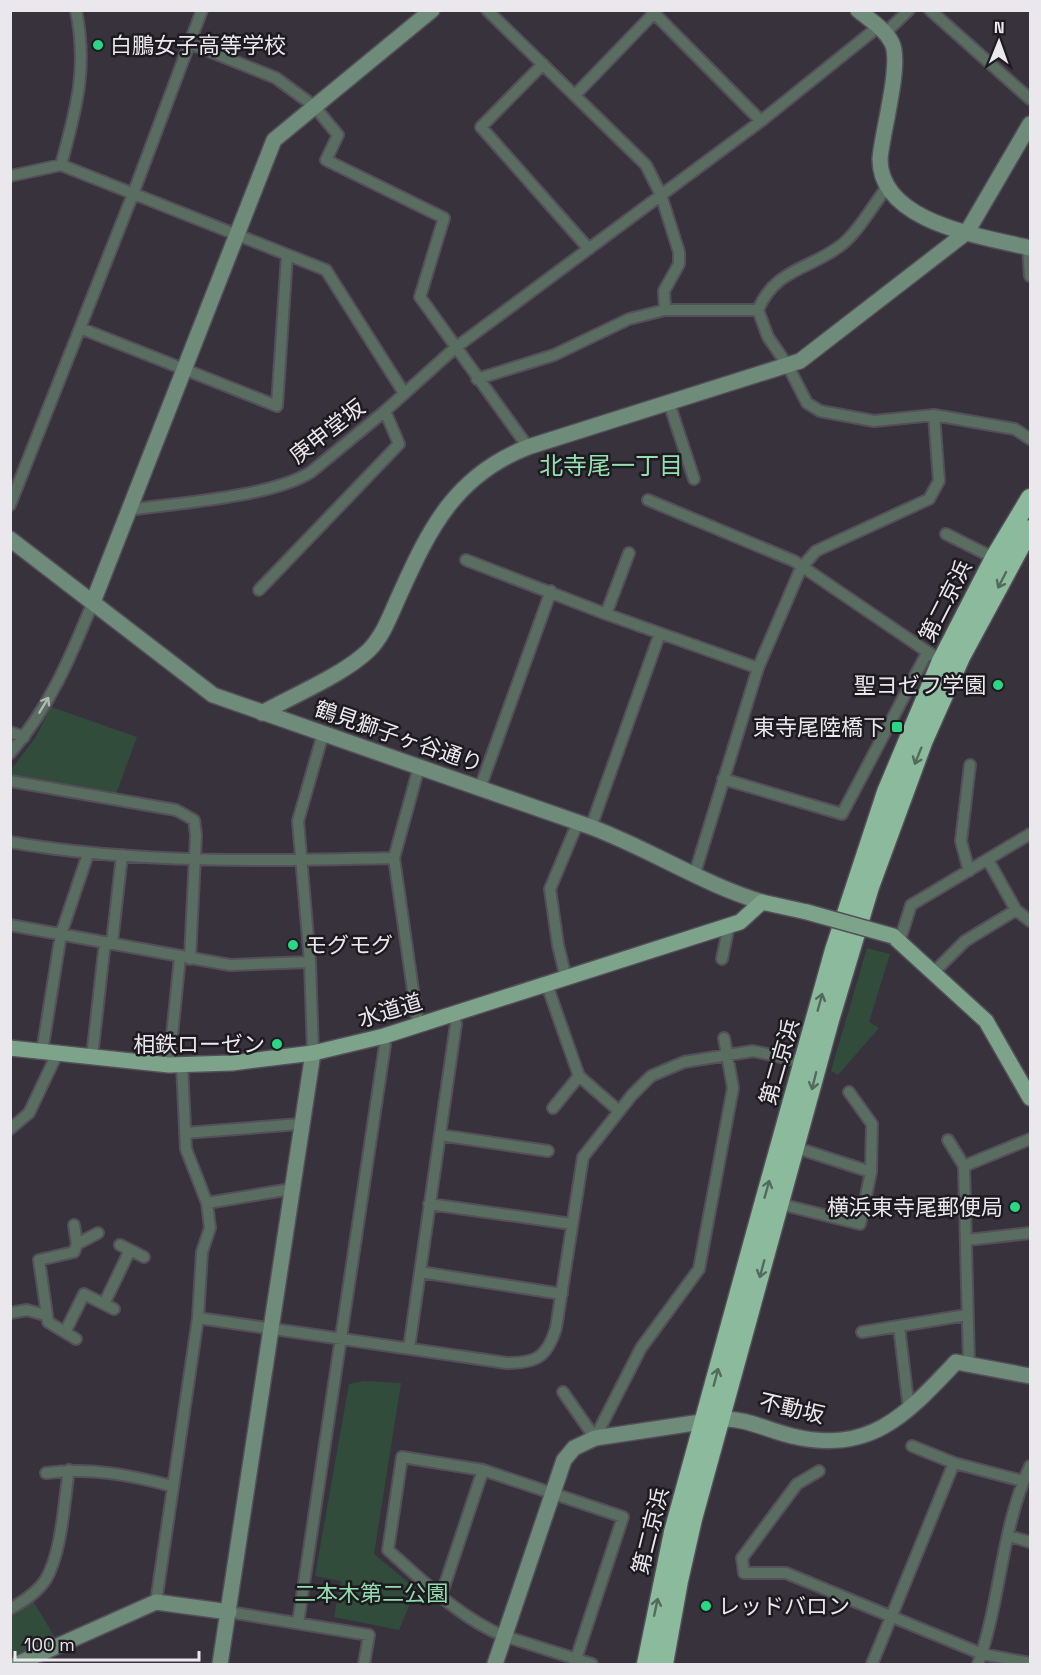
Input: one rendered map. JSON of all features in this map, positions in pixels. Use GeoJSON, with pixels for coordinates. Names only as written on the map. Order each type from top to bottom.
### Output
{"type":"FeatureCollection","features":[{"type":"Feature","properties":{"kind":"highway","name":"第二京浜"},"geometry":{"type":"LineString","coordinates":[[664,1665],[712,1420],[834,950],[886,792],[934,657],[1030,498]]}},
{"type":"Feature","properties":{"kind":"highway","name":"第二京浜"},"geometry":{"type":"LineString","coordinates":[[646,1665],[673,1532],[712,1420],[780,1204],[850,950],[897,807],[962,657],[1030,529]]}},
{"type":"Feature","properties":{"kind":"main road","name":"水道道"},"geometry":{"type":"LineString","coordinates":[[10,1048],[176,1065],[232,1063],[313,1053],[384,1036],[740,922],[762,902]]}},
{"type":"Feature","properties":{"kind":"main road","name":"鶴見獅子ヶ谷通り"},"geometry":{"type":"LineString","coordinates":[[762,902],[807,912],[896,938]]}},
{"type":"Feature","properties":{"kind":"main road"},"geometry":{"type":"LineString","coordinates":[[896,938],[990,1026],[1030,1094]]}},
{"type":"Feature","properties":{"kind":"street"},"geometry":{"type":"LineString","coordinates":[[61,165],[79,99],[83,42],[76,10]]}},
{"type":"Feature","properties":{"kind":"street"},"geometry":{"type":"LineString","coordinates":[[10,505],[133,194],[202,10]]}},
{"type":"Feature","properties":{"kind":"street"},"geometry":{"type":"LineString","coordinates":[[10,753],[24,737],[66,669],[274,140],[432,10]]}},
{"type":"Feature","properties":{"kind":"street"},"geometry":{"type":"LineString","coordinates":[[487,10],[646,165],[661,195],[679,252],[679,264],[664,291],[665,310]]}},
{"type":"Feature","properties":{"kind":"street"},"geometry":{"type":"LineString","coordinates":[[858,10],[881,30],[893,45],[895,56],[880,159],[887,187],[912,213],[967,232],[1029,248],[1030,276]]}},
{"type":"Feature","properties":{"kind":"street","name":"庚申堂坂"},"geometry":{"type":"LineString","coordinates":[[128,510],[263,490],[300,479],[385,411],[455,348],[909,10]]}},
{"type":"Feature","properties":{"kind":"street"},"geometry":{"type":"LineString","coordinates":[[930,10],[1030,99]]}},
{"type":"Feature","properties":{"kind":"street"},"geometry":{"type":"LineString","coordinates":[[575,95],[654,12],[761,122]]}},
{"type":"Feature","properties":{"kind":"street"},"geometry":{"type":"LineString","coordinates":[[189,43],[276,78],[314,106],[338,135],[326,160],[444,218],[420,297],[528,447]]}},
{"type":"Feature","properties":{"kind":"street"},"geometry":{"type":"LineString","coordinates":[[543,64],[481,127],[589,249]]}},
{"type":"Feature","properties":{"kind":"street"},"geometry":{"type":"LineString","coordinates":[[262,713],[346,667],[369,650],[382,631],[434,525],[456,494],[478,473],[502,457],[528,447],[800,361],[967,232],[1030,124]]}},
{"type":"Feature","properties":{"kind":"street"},"geometry":{"type":"LineString","coordinates":[[10,176],[61,165],[326,270],[404,393]]}},
{"type":"Feature","properties":{"kind":"street"},"geometry":{"type":"LineString","coordinates":[[887,187],[842,245],[776,282],[766,291],[758,310],[768,337],[788,366],[807,403],[820,411],[874,421],[934,415],[1014,429],[1030,439]]}},
{"type":"Feature","properties":{"kind":"street"},"geometry":{"type":"LineString","coordinates":[[80,328],[278,406],[287,256]]}},
{"type":"Feature","properties":{"kind":"street"},"geometry":{"type":"LineString","coordinates":[[477,379],[554,355],[629,319],[665,310],[707,308],[758,310]]}},
{"type":"Feature","properties":{"kind":"street"},"geometry":{"type":"LineString","coordinates":[[669,403],[694,479]]}},
{"type":"Feature","properties":{"kind":"street"},"geometry":{"type":"LineString","coordinates":[[259,590],[399,444],[385,411]]}},
{"type":"Feature","properties":{"kind":"street"},"geometry":{"type":"LineString","coordinates":[[694,876],[758,668],[801,568],[816,551],[928,499],[939,481],[934,415]]}},
{"type":"Feature","properties":{"kind":"street"},"geometry":{"type":"LineString","coordinates":[[648,500],[794,561],[801,568],[934,657],[842,814],[723,779]]}},
{"type":"Feature","properties":{"kind":"street"},"geometry":{"type":"LineString","coordinates":[[946,534],[994,558]]}},
{"type":"Feature","properties":{"kind":"street","name":"鶴見獅子ヶ谷通り"},"geometry":{"type":"LineString","coordinates":[[10,539],[200,686],[227,701],[636,844],[694,876],[762,902]]}},
{"type":"Feature","properties":{"kind":"street"},"geometry":{"type":"LineString","coordinates":[[606,615],[629,553]]}},
{"type":"Feature","properties":{"kind":"street"},"geometry":{"type":"LineString","coordinates":[[466,560],[551,591],[606,615],[758,668]]}},
{"type":"Feature","properties":{"kind":"street"},"geometry":{"type":"LineString","coordinates":[[480,788],[551,591]]}},
{"type":"Feature","properties":{"kind":"street"},"geometry":{"type":"LineString","coordinates":[[566,978],[558,945],[550,889],[584,825],[660,633]]}},
{"type":"Feature","properties":{"kind":"street"},"geometry":{"type":"LineString","coordinates":[[10,732],[24,737]]}},
{"type":"Feature","properties":{"kind":"street"},"geometry":{"type":"LineString","coordinates":[[220,1665],[300,1124],[313,1053],[310,962],[298,821],[323,734]]}},
{"type":"Feature","properties":{"kind":"street"},"geometry":{"type":"LineString","coordinates":[[969,871],[961,841],[970,765]]}},
{"type":"Feature","properties":{"kind":"street"},"geometry":{"type":"LineString","coordinates":[[418,1025],[394,858],[419,767]]}},
{"type":"Feature","properties":{"kind":"street"},"geometry":{"type":"LineString","coordinates":[[10,781],[184,813],[195,824],[195,858],[176,1065],[186,1149],[207,1203],[210,1228],[202,1252],[198,1318],[156,1602]]}},
{"type":"Feature","properties":{"kind":"street"},"geometry":{"type":"LineString","coordinates":[[896,938],[911,905],[1030,834]]}},
{"type":"Feature","properties":{"kind":"street"},"geometry":{"type":"LineString","coordinates":[[10,842],[88,854],[302,861],[394,858]]}},
{"type":"Feature","properties":{"kind":"street"},"geometry":{"type":"LineString","coordinates":[[10,1129],[29,1113],[50,1053],[61,934],[88,854]]}},
{"type":"Feature","properties":{"kind":"street"},"geometry":{"type":"LineString","coordinates":[[92,1057],[122,855]]}},
{"type":"Feature","properties":{"kind":"street"},"geometry":{"type":"LineString","coordinates":[[988,860],[1017,910],[1030,921]]}},
{"type":"Feature","properties":{"kind":"street"},"geometry":{"type":"LineString","coordinates":[[934,972],[965,941],[1017,910]]}},
{"type":"Feature","properties":{"kind":"street"},"geometry":{"type":"LineString","coordinates":[[10,925],[230,965],[310,962]]}},
{"type":"Feature","properties":{"kind":"street"},"geometry":{"type":"LineString","coordinates":[[722,959],[729,925]]}},
{"type":"Feature","properties":{"kind":"street"},"geometry":{"type":"LineString","coordinates":[[547,985],[579,1076],[619,1111]]}},
{"type":"Feature","properties":{"kind":"street"},"geometry":{"type":"LineString","coordinates":[[409,1348],[456,1024],[453,1014]]}},
{"type":"Feature","properties":{"kind":"street"},"geometry":{"type":"LineString","coordinates":[[298,1623],[342,1340],[385,1045],[384,1036]]}},
{"type":"Feature","properties":{"kind":"street"},"geometry":{"type":"LineString","coordinates":[[495,1665],[564,1460],[574,1448],[595,1438],[641,1348],[699,1269],[733,1088],[724,1038]]}},
{"type":"Feature","properties":{"kind":"street"},"geometry":{"type":"LineString","coordinates":[[198,1318],[507,1364],[530,1362],[539,1358],[550,1345],[562,1294],[580,1157],[619,1111],[651,1076],[684,1062],[727,1054],[760,1052],[804,1062]]}},
{"type":"Feature","properties":{"kind":"street"},"geometry":{"type":"LineString","coordinates":[[553,1108],[579,1076]]}},
{"type":"Feature","properties":{"kind":"street"},"geometry":{"type":"LineString","coordinates":[[780,1204],[860,1224],[870,1172],[872,1124],[849,1092]]}},
{"type":"Feature","properties":{"kind":"street"},"geometry":{"type":"LineString","coordinates":[[185,1133],[300,1124]]}},
{"type":"Feature","properties":{"kind":"street"},"geometry":{"type":"LineString","coordinates":[[440,1135],[548,1151]]}},
{"type":"Feature","properties":{"kind":"street"},"geometry":{"type":"LineString","coordinates":[[964,1166],[1030,1139]]}},
{"type":"Feature","properties":{"kind":"street"},"geometry":{"type":"LineString","coordinates":[[948,1140],[964,1166],[969,1364],[1030,1376]]}},
{"type":"Feature","properties":{"kind":"street"},"geometry":{"type":"LineString","coordinates":[[797,1148],[870,1172]]}},
{"type":"Feature","properties":{"kind":"street"},"geometry":{"type":"LineString","coordinates":[[207,1203],[291,1189]]}},
{"type":"Feature","properties":{"kind":"street"},"geometry":{"type":"LineString","coordinates":[[429,1204],[572,1224]]}},
{"type":"Feature","properties":{"kind":"street"},"geometry":{"type":"LineString","coordinates":[[74,1225],[77,1244],[74,1252],[39,1260],[45,1315],[48,1322],[76,1339]]}},
{"type":"Feature","properties":{"kind":"street"},"geometry":{"type":"LineString","coordinates":[[77,1244],[98,1233]]}},
{"type":"Feature","properties":{"kind":"street"},"geometry":{"type":"LineString","coordinates":[[967,1240],[1030,1233]]}},
{"type":"Feature","properties":{"kind":"street"},"geometry":{"type":"LineString","coordinates":[[65,1332],[84,1294],[109,1306],[125,1248],[144,1257]]}},
{"type":"Feature","properties":{"kind":"street"},"geometry":{"type":"LineString","coordinates":[[420,1272],[562,1294]]}},
{"type":"Feature","properties":{"kind":"street"},"geometry":{"type":"LineString","coordinates":[[10,1313],[27,1310],[45,1315]]}},
{"type":"Feature","properties":{"kind":"street"},"geometry":{"type":"LineString","coordinates":[[862,1332],[967,1315]]}},
{"type":"Feature","properties":{"kind":"street"},"geometry":{"type":"LineString","coordinates":[[899,1326],[909,1410]]}},
{"type":"Feature","properties":{"kind":"street","name":"不動坂"},"geometry":{"type":"LineString","coordinates":[[595,1438],[712,1420],[738,1419],[792,1436],[839,1441],[870,1435],[909,1410],[956,1362],[969,1364]]}},
{"type":"Feature","properties":{"kind":"street"},"geometry":{"type":"LineString","coordinates":[[563,1392],[595,1438]]}},
{"type":"Feature","properties":{"kind":"street"},"geometry":{"type":"LineString","coordinates":[[912,1446],[954,1463],[1023,1481]]}},
{"type":"Feature","properties":{"kind":"street"},"geometry":{"type":"LineString","coordinates":[[575,1662],[623,1517],[483,1470],[402,1457],[388,1550],[441,1596],[494,1632],[575,1662],[592,1665]]}},
{"type":"Feature","properties":{"kind":"street"},"geometry":{"type":"LineString","coordinates":[[872,1665],[954,1463]]}},
{"type":"Feature","properties":{"kind":"street"},"geometry":{"type":"LineString","coordinates":[[980,1659],[993,1620],[1009,1536],[1023,1481],[1030,1466]]}},
{"type":"Feature","properties":{"kind":"street"},"geometry":{"type":"LineString","coordinates":[[46,1473],[69,1470],[121,1473],[172,1486]]}},
{"type":"Feature","properties":{"kind":"street"},"geometry":{"type":"LineString","coordinates":[[10,1609],[27,1600],[46,1580],[54,1560],[69,1470]]}},
{"type":"Feature","properties":{"kind":"street"},"geometry":{"type":"LineString","coordinates":[[441,1596],[483,1470]]}},
{"type":"Feature","properties":{"kind":"street"},"geometry":{"type":"LineString","coordinates":[[819,1471],[797,1484],[742,1558],[744,1573],[786,1574],[891,1618],[980,1659],[1030,1663]]}},
{"type":"Feature","properties":{"kind":"street"},"geometry":{"type":"LineString","coordinates":[[1009,1536],[1030,1542]]}},
{"type":"Feature","properties":{"kind":"street"},"geometry":{"type":"LineString","coordinates":[[17,1665],[156,1602],[369,1635],[364,1665]]}},
{"type":"Feature","properties":{"kind":"green space"},"geometry":{"type":"Polygon","coordinates":[[[51,707],[137,737],[115,797],[11,778],[11,770],[35,738],[51,707]]]}},
{"type":"Feature","properties":{"kind":"green space"},"geometry":{"type":"Polygon","coordinates":[[[867,948],[890,954],[869,1022],[879,1028],[838,1075],[831,1071],[867,948]]]}},
{"type":"Feature","properties":{"kind":"green space","name":"二本木第二公園"},"geometry":{"type":"Polygon","coordinates":[[[364,1381],[401,1383],[374,1554],[416,1589],[399,1630],[334,1617],[341,1581],[315,1576],[349,1384],[364,1381]]]}},
{"type":"Feature","properties":{"kind":"green space"},"geometry":{"type":"Polygon","coordinates":[[[33,1601],[56,1639],[11,1662],[10,1613],[33,1601]]]}},
{"type":"Feature","properties":{"kind":"place","name":"白鵬女子高等学校"},"geometry":{"type":"Point","coordinates":[98,45]}},
{"type":"Feature","properties":{"kind":"place","name":"聖ヨゼフ学園"},"geometry":{"type":"Point","coordinates":[998,685]}},
{"type":"Feature","properties":{"kind":"place","name":"東寺尾陸橋下"},"geometry":{"type":"Point","coordinates":[897,727]}},
{"type":"Feature","properties":{"kind":"place","name":"モグモグ"},"geometry":{"type":"Point","coordinates":[293,945]}},
{"type":"Feature","properties":{"kind":"place","name":"相鉄ローゼン"},"geometry":{"type":"Point","coordinates":[277,1044]}},
{"type":"Feature","properties":{"kind":"place","name":"横浜東寺尾郵便局"},"geometry":{"type":"Point","coordinates":[1015,1207]}},
{"type":"Feature","properties":{"kind":"place","name":"レッドバロン"},"geometry":{"type":"Point","coordinates":[706,1606]}},
{"type":"Feature","properties":{"kind":"district","name":"北寺尾一丁目"},"geometry":{"type":"Point","coordinates":[611,465]}}]}
